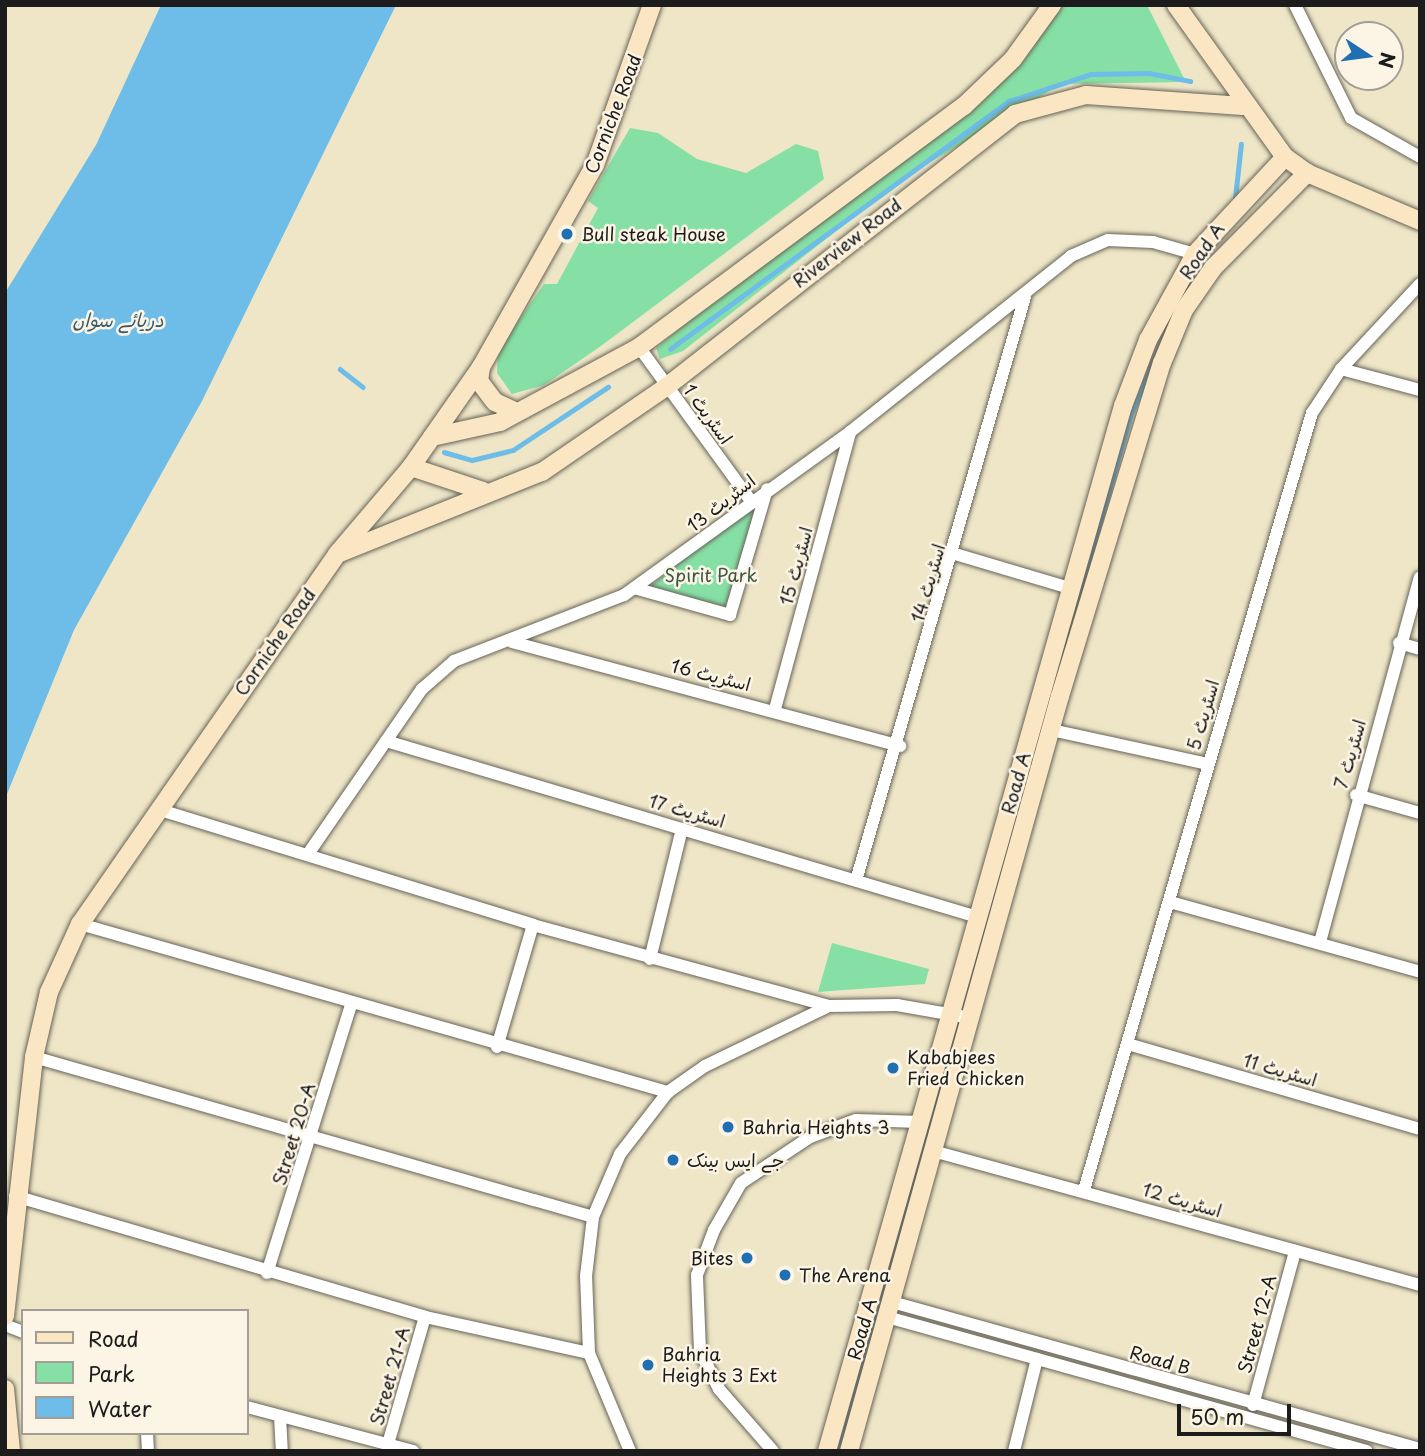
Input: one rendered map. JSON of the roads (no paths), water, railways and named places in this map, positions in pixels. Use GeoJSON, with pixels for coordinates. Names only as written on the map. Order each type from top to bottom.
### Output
{"type":"FeatureCollection","features":[{"type":"Feature","properties":{"kind":"street","name":"Corniche Road"},"geometry":{"type":"LineString","coordinates":[[5,1316],[15,1196],[34,1057],[49,992],[80,923],[157,809],[337,555],[411,467],[481,367],[595,165],[652,5]]}},
{"type":"Feature","properties":{"kind":"street"},"geometry":{"type":"LineString","coordinates":[[432,437],[455,436],[516,412],[639,347],[964,106],[1013,59],[1052,5]]}},
{"type":"Feature","properties":{"kind":"street"},"geometry":{"type":"LineString","coordinates":[[1176,5],[1243,106],[1285,157],[1307,173],[1420,221]]}},
{"type":"Feature","properties":{"kind":"street"},"geometry":{"type":"LineString","coordinates":[[1295,5],[1351,118],[1420,157]]}},
{"type":"Feature","properties":{"kind":"street","name":"Riverview Road"},"geometry":{"type":"LineString","coordinates":[[337,555],[483,491],[542,472],[666,387],[1015,114],[1086,95],[1243,106]]}},
{"type":"Feature","properties":{"kind":"street","name":"Road A"},"geometry":{"type":"LineString","coordinates":[[828,1451],[1123,406],[1148,340],[1195,254],[1285,157]]}},
{"type":"Feature","properties":{"kind":"street","name":"Road A"},"geometry":{"type":"LineString","coordinates":[[849,1451],[1051,730],[1140,432],[1184,310],[1213,268],[1307,173]]}},
{"type":"Feature","properties":{"kind":"street","name":"اسٹریٹ 13"},"geometry":{"type":"LineString","coordinates":[[308,853],[422,690],[454,661],[512,642],[634,588],[750,500],[850,432],[1025,297],[1071,256],[1108,240],[1153,242],[1195,254]]}},
{"type":"Feature","properties":{"kind":"street","name":"اسٹریٹ 5"},"geometry":{"type":"LineString","coordinates":[[1084,1190],[1131,1045],[1290,474],[1312,413],[1341,369],[1420,284]]}},
{"type":"Feature","properties":{"kind":"street","name":"اسٹریٹ 14"},"geometry":{"type":"LineString","coordinates":[[857,877],[900,746],[1025,297]]}},
{"type":"Feature","properties":{"kind":"street","name":"اسٹریٹ 1"},"geometry":{"type":"LineString","coordinates":[[639,347],[750,500]]}},
{"type":"Feature","properties":{"kind":"street"},"geometry":{"type":"LineString","coordinates":[[481,367],[478,381],[495,402],[516,412]]}},
{"type":"Feature","properties":{"kind":"street"},"geometry":{"type":"LineString","coordinates":[[1341,369],[1420,390]]}},
{"type":"Feature","properties":{"kind":"street","name":"اسٹریٹ 15"},"geometry":{"type":"LineString","coordinates":[[775,709],[850,432]]}},
{"type":"Feature","properties":{"kind":"street"},"geometry":{"type":"LineString","coordinates":[[411,467],[483,491]]}},
{"type":"Feature","properties":{"kind":"street"},"geometry":{"type":"LineString","coordinates":[[634,588],[730,615],[767,489]]}},
{"type":"Feature","properties":{"kind":"street"},"geometry":{"type":"LineString","coordinates":[[955,554],[1073,589]]}},
{"type":"Feature","properties":{"kind":"street","name":"اسٹریٹ 7"},"geometry":{"type":"LineString","coordinates":[[1320,943],[1356,795],[1420,577]]}},
{"type":"Feature","properties":{"kind":"street","name":"اسٹریٹ 16"},"geometry":{"type":"LineString","coordinates":[[512,642],[775,709],[900,746]]}},
{"type":"Feature","properties":{"kind":"street"},"geometry":{"type":"LineString","coordinates":[[1399,643],[1420,649]]}},
{"type":"Feature","properties":{"kind":"street"},"geometry":{"type":"LineString","coordinates":[[1051,730],[1208,764]]}},
{"type":"Feature","properties":{"kind":"street","name":"اسٹریٹ 17"},"geometry":{"type":"LineString","coordinates":[[386,741],[857,877],[978,917]]}},
{"type":"Feature","properties":{"kind":"street"},"geometry":{"type":"LineString","coordinates":[[1356,795],[1420,813]]}},
{"type":"Feature","properties":{"kind":"street"},"geometry":{"type":"LineString","coordinates":[[157,809],[308,853],[533,925],[829,1006],[897,1005],[971,1018]]}},
{"type":"Feature","properties":{"kind":"street"},"geometry":{"type":"LineString","coordinates":[[650,959],[682,828]]}},
{"type":"Feature","properties":{"kind":"street"},"geometry":{"type":"LineString","coordinates":[[1170,902],[1420,972]]}},
{"type":"Feature","properties":{"kind":"street"},"geometry":{"type":"LineString","coordinates":[[80,923],[497,1047],[668,1092]]}},
{"type":"Feature","properties":{"kind":"street"},"geometry":{"type":"LineString","coordinates":[[497,1047],[533,925]]}},
{"type":"Feature","properties":{"kind":"street","name":"Street 20-A"},"geometry":{"type":"LineString","coordinates":[[267,1273],[312,1140],[351,1005]]}},
{"type":"Feature","properties":{"kind":"street"},"geometry":{"type":"LineString","coordinates":[[630,1451],[589,1353],[586,1276],[593,1217],[620,1154],[668,1092],[705,1066],[829,1006]]}},
{"type":"Feature","properties":{"kind":"street","name":"اسٹریٹ 11"},"geometry":{"type":"LineString","coordinates":[[1131,1045],[1420,1129]]}},
{"type":"Feature","properties":{"kind":"street"},"geometry":{"type":"LineString","coordinates":[[34,1057],[312,1140],[593,1217]]}},
{"type":"Feature","properties":{"kind":"street"},"geometry":{"type":"LineString","coordinates":[[773,1451],[719,1389],[700,1351],[697,1275],[713,1230],[741,1184],[810,1137],[856,1120],[921,1122]]}},
{"type":"Feature","properties":{"kind":"street","name":"اسٹریٹ 12"},"geometry":{"type":"LineString","coordinates":[[933,1151],[1084,1190],[1420,1285]]}},
{"type":"Feature","properties":{"kind":"street"},"geometry":{"type":"LineString","coordinates":[[15,1196],[267,1273],[425,1317],[589,1353]]}},
{"type":"Feature","properties":{"kind":"street","name":"Street 12-A"},"geometry":{"type":"LineString","coordinates":[[1253,1405],[1294,1251]]}},
{"type":"Feature","properties":{"kind":"street","name":"Road B"},"geometry":{"type":"LineString","coordinates":[[890,1310],[1037,1359],[1367,1451]]}},
{"type":"Feature","properties":{"kind":"street","name":"Road B"},"geometry":{"type":"LineString","coordinates":[[890,1310],[1420,1449]]}},
{"type":"Feature","properties":{"kind":"street","name":"Street 21-A"},"geometry":{"type":"LineString","coordinates":[[388,1444],[425,1317]]}},
{"type":"Feature","properties":{"kind":"street"},"geometry":{"type":"LineString","coordinates":[[1014,1451],[1037,1359]]}},
{"type":"Feature","properties":{"kind":"street"},"geometry":{"type":"LineString","coordinates":[[5,1389],[11,1451]]}},
{"type":"Feature","properties":{"kind":"street"},"geometry":{"type":"LineString","coordinates":[[248,1407],[413,1451]]}},
{"type":"Feature","properties":{"kind":"street"},"geometry":{"type":"LineString","coordinates":[[280,1416],[282,1451]]}},
{"type":"Feature","properties":{"kind":"water","name":"دریائے سواں"},"geometry":{"type":"Polygon","coordinates":[[[161,5],[396,5],[202,401],[74,630],[5,799],[5,293],[96,145],[161,5]]]}},
{"type":"Feature","properties":{"kind":"waterway"},"geometry":{"type":"LineString","coordinates":[[670,349],[1009,101],[1091,74],[1149,73],[1190,81]]}},
{"type":"Feature","properties":{"kind":"waterway"},"geometry":{"type":"LineString","coordinates":[[1235,198],[1241,144]]}},
{"type":"Feature","properties":{"kind":"waterway"},"geometry":{"type":"LineString","coordinates":[[1056,673],[1130,416],[1166,332]]}},
{"type":"Feature","properties":{"kind":"waterway"},"geometry":{"type":"LineString","coordinates":[[340,369],[363,387]]}},
{"type":"Feature","properties":{"kind":"waterway"},"geometry":{"type":"LineString","coordinates":[[444,452],[472,460],[513,450],[608,387]]}},
{"type":"Feature","properties":{"kind":"waterway"},"geometry":{"type":"LineString","coordinates":[[970,981],[1037,742]]}},
{"type":"Feature","properties":{"kind":"waterway"},"geometry":{"type":"LineString","coordinates":[[838,1451],[953,1040]]}},
{"type":"Feature","properties":{"kind":"place","name":"Bull steak House"},"geometry":{"type":"Point","coordinates":[567,234]}},
{"type":"Feature","properties":{"kind":"place","name":"Kababjees Fried Chicken"},"geometry":{"type":"Point","coordinates":[893,1068]}},
{"type":"Feature","properties":{"kind":"place","name":"Bahria Heights 3"},"geometry":{"type":"Point","coordinates":[728,1127]}},
{"type":"Feature","properties":{"kind":"place","name":"جے ایس بینک"},"geometry":{"type":"Point","coordinates":[673,1160]}},
{"type":"Feature","properties":{"kind":"place","name":"Bites"},"geometry":{"type":"Point","coordinates":[747,1258]}},
{"type":"Feature","properties":{"kind":"place","name":"The Arena"},"geometry":{"type":"Point","coordinates":[785,1275]}},
{"type":"Feature","properties":{"kind":"place","name":"Bahria Heights 3 Ext"},"geometry":{"type":"Point","coordinates":[648,1365]}},
{"type":"Feature","properties":{"kind":"park label","name":"Spirit Park"},"geometry":{"type":"Point","coordinates":[711,575]}}]}
